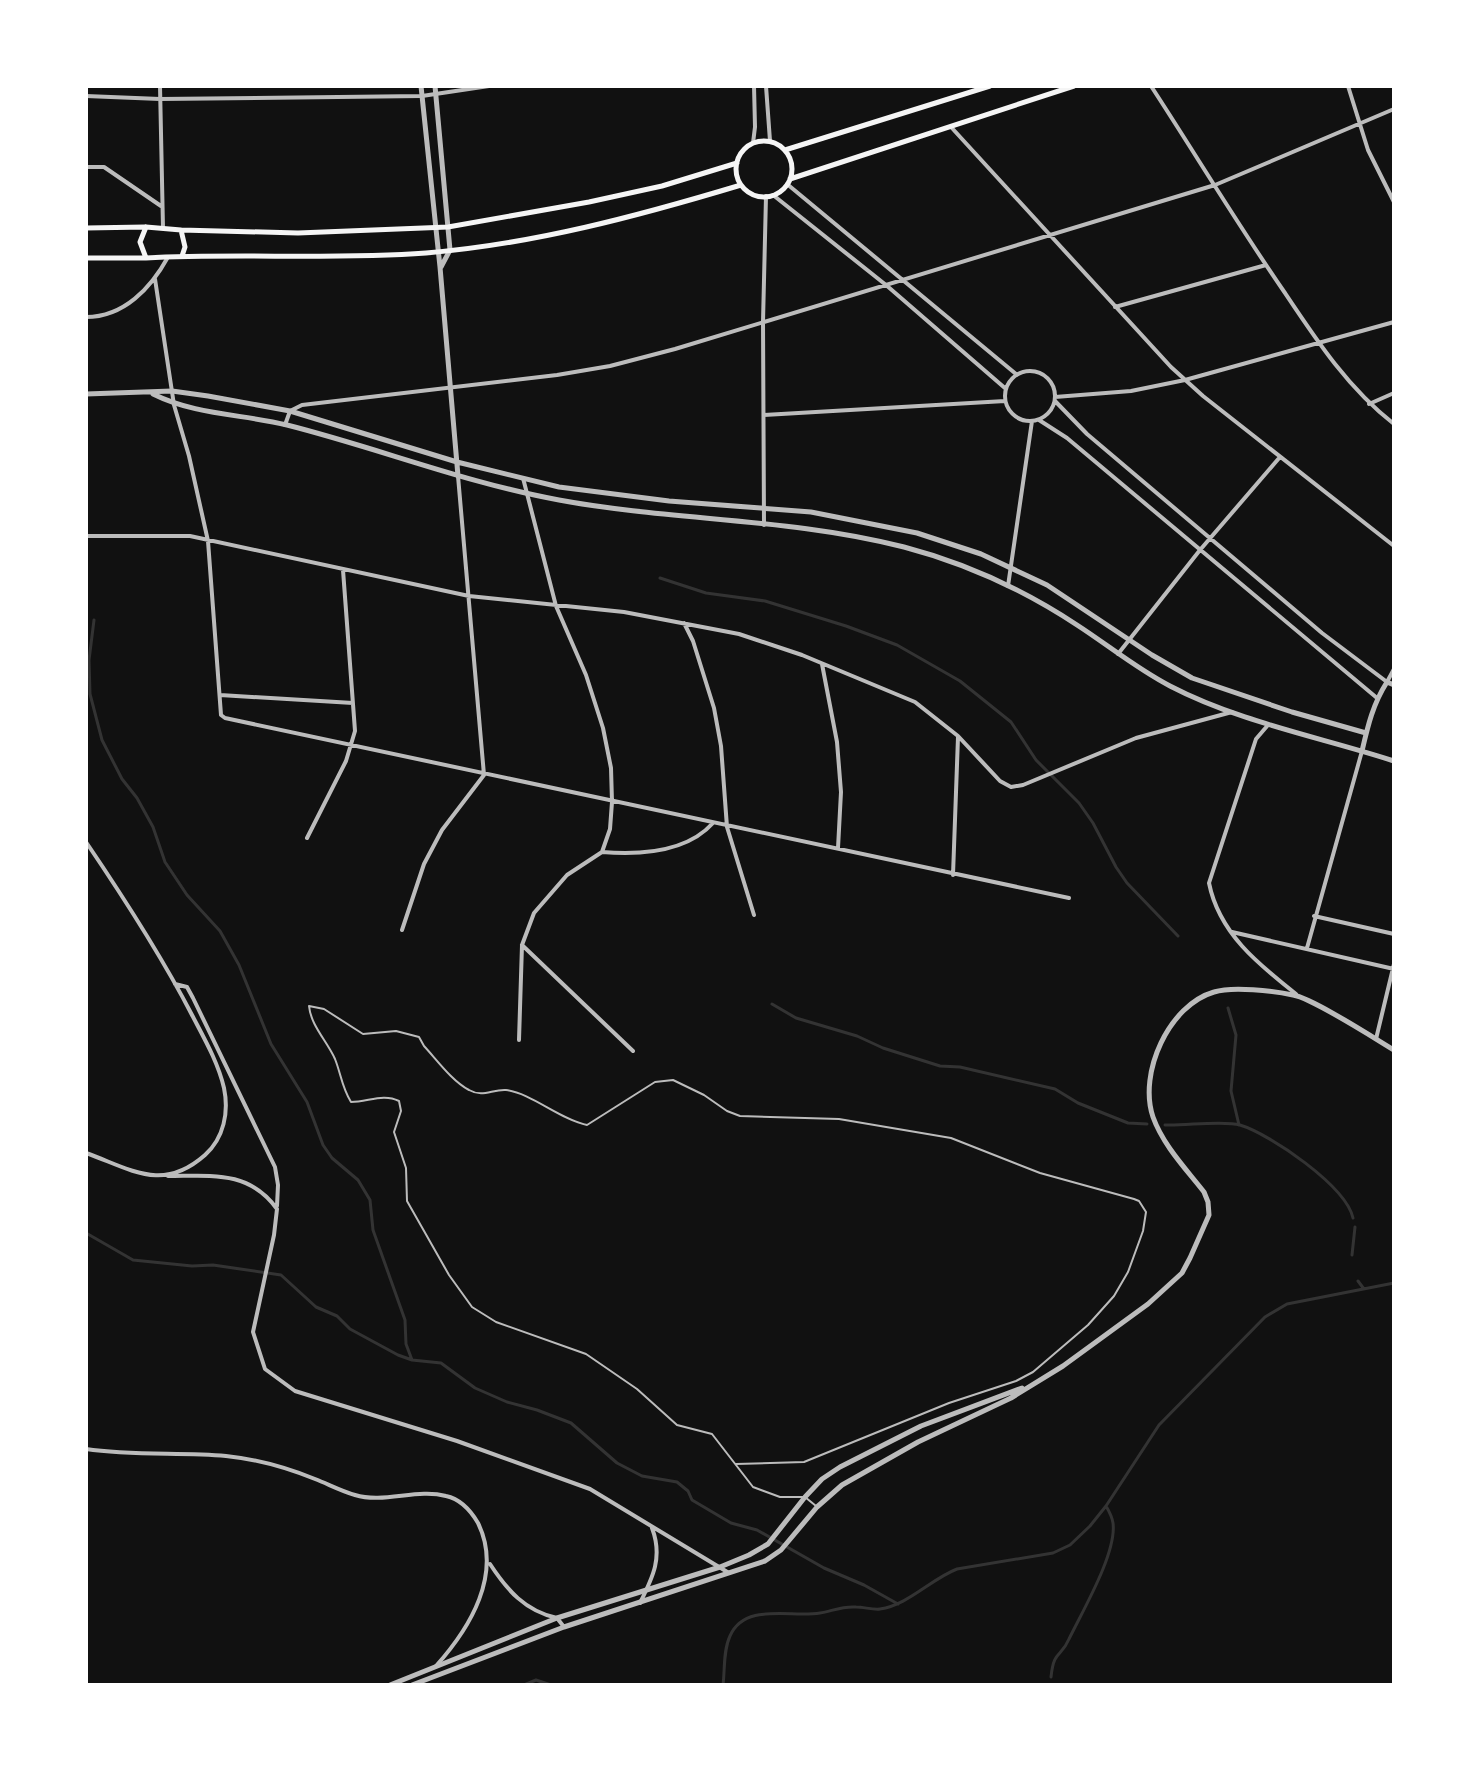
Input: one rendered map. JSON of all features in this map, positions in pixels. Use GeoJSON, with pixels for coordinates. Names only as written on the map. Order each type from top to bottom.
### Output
{"type":"FeatureCollection","features":[{"type":"Feature","properties":{"kind":"main road"},"geometry":{"type":"LineString","coordinates":[[785,150],[990,86]]}},
{"type":"Feature","properties":{"kind":"main road"},"geometry":{"type":"LineString","coordinates":[[789,181],[790,159],[785,150],[770,141],[753,143],[745,148],[737,163],[736,171],[741,185],[753,194],[770,196],[789,181],[949,125],[1074,86]]}},
{"type":"Feature","properties":{"kind":"main road"},"geometry":{"type":"LineString","coordinates":[[86,228],[146,227],[298,233],[448,227],[604,199],[662,186],[737,163]]}},
{"type":"Feature","properties":{"kind":"main road"},"geometry":{"type":"LineString","coordinates":[[86,258],[300,258],[450,250],[637,217],[741,185]]}},
{"type":"Feature","properties":{"kind":"main road"},"geometry":{"type":"LineString","coordinates":[[146,227],[140,242],[146,258]]}},
{"type":"Feature","properties":{"kind":"main road"},"geometry":{"type":"LineString","coordinates":[[181,230],[185,247],[182,256]]}},
{"type":"Feature","properties":{"kind":"street"},"geometry":{"type":"LineString","coordinates":[[160,86],[163,228]]}},
{"type":"Feature","properties":{"kind":"street"},"geometry":{"type":"LineString","coordinates":[[402,930],[424,864],[442,830],[484,775],[440,267],[421,86]]}},
{"type":"Feature","properties":{"kind":"street"},"geometry":{"type":"LineString","coordinates":[[435,86],[450,250],[440,267]]}},
{"type":"Feature","properties":{"kind":"street"},"geometry":{"type":"LineString","coordinates":[[86,96],[160,99],[422,96],[489,86]]}},
{"type":"Feature","properties":{"kind":"street"},"geometry":{"type":"LineString","coordinates":[[753,143],[754,86]]}},
{"type":"Feature","properties":{"kind":"street"},"geometry":{"type":"LineString","coordinates":[[766,86],[770,141]]}},
{"type":"Feature","properties":{"kind":"street"},"geometry":{"type":"LineString","coordinates":[[1151,86],[1335,366],[1369,404],[1394,424]]}},
{"type":"Feature","properties":{"kind":"street"},"geometry":{"type":"LineString","coordinates":[[1348,86],[1379,174],[1394,202]]}},
{"type":"Feature","properties":{"kind":"street"},"geometry":{"type":"LineString","coordinates":[[285,425],[290,411],[302,405],[610,366],[1215,185],[1394,109]]}},
{"type":"Feature","properties":{"kind":"street"},"geometry":{"type":"LineString","coordinates":[[949,125],[1185,380],[1394,546]]}},
{"type":"Feature","properties":{"kind":"street"},"geometry":{"type":"LineString","coordinates":[[86,167],[104,167],[161,206]]}},
{"type":"Feature","properties":{"kind":"street"},"geometry":{"type":"LineString","coordinates":[[789,181],[1016,374]]}},
{"type":"Feature","properties":{"kind":"street"},"geometry":{"type":"LineString","coordinates":[[770,196],[886,285],[1006,389]]}},
{"type":"Feature","properties":{"kind":"street"},"geometry":{"type":"LineString","coordinates":[[764,525],[763,322],[770,196]]}},
{"type":"Feature","properties":{"kind":"street"},"geometry":{"type":"LineString","coordinates":[[86,317],[96,317],[126,307],[155,279],[168,257]]}},
{"type":"Feature","properties":{"kind":"street"},"geometry":{"type":"LineString","coordinates":[[1115,307],[1266,265]]}},
{"type":"Feature","properties":{"kind":"street"},"geometry":{"type":"LineString","coordinates":[[155,279],[174,405],[208,541],[221,715],[231,720],[484,775],[1069,898]]}},
{"type":"Feature","properties":{"kind":"street"},"geometry":{"type":"LineString","coordinates":[[1055,399],[1131,391],[1185,380],[1394,322]]}},
{"type":"Feature","properties":{"kind":"street"},"geometry":{"type":"LineString","coordinates":[[1377,698],[1067,438],[1035,420],[1012,414],[1005,401],[1006,389],[1016,374],[1031,370],[1039,372],[1051,382],[1055,399],[1076,425],[1322,633],[1391,683]]}},
{"type":"Feature","properties":{"kind":"street"},"geometry":{"type":"LineString","coordinates":[[86,394],[172,391],[290,411],[457,462],[559,487],[669,501],[824,514],[947,541],[1047,585],[1177,670],[1218,689],[1366,733]]}},
{"type":"Feature","properties":{"kind":"street"},"geometry":{"type":"LineString","coordinates":[[1369,404],[1394,393]]}},
{"type":"Feature","properties":{"kind":"street"},"geometry":{"type":"LineString","coordinates":[[152,394],[174,405],[285,425],[458,476],[558,500],[879,541],[952,562],[1008,586],[1076,624],[1172,687],[1270,724],[1394,761]]}},
{"type":"Feature","properties":{"kind":"street"},"geometry":{"type":"LineString","coordinates":[[1035,420],[1050,411],[1055,399]]}},
{"type":"Feature","properties":{"kind":"street"},"geometry":{"type":"LineString","coordinates":[[764,415],[1005,401]]}},
{"type":"Feature","properties":{"kind":"street"},"geometry":{"type":"LineString","coordinates":[[1008,586],[1035,420]]}},
{"type":"Feature","properties":{"kind":"street"},"geometry":{"type":"LineString","coordinates":[[1118,654],[1209,539],[1280,457]]}},
{"type":"Feature","properties":{"kind":"street"},"geometry":{"type":"LineString","coordinates":[[523,478],[556,606],[586,675],[603,728],[611,768],[612,802],[610,829],[602,852]]}},
{"type":"Feature","properties":{"kind":"street"},"geometry":{"type":"LineString","coordinates":[[86,536],[190,536],[469,596],[624,612],[751,638],[915,702],[958,736],[1000,781],[1011,787],[1177,725],[1234,711]]}},
{"type":"Feature","properties":{"kind":"street"},"geometry":{"type":"LineString","coordinates":[[307,838],[353,745],[355,731],[343,570]]}},
{"type":"Feature","properties":{"kind":"street"},"geometry":{"type":"LineString","coordinates":[[684,623],[697,651],[714,708],[721,746],[727,827],[754,915]]}},
{"type":"Feature","properties":{"kind":"street"},"geometry":{"type":"LineString","coordinates":[[822,664],[837,742],[840,780],[838,849]]}},
{"type":"Feature","properties":{"kind":"street"},"geometry":{"type":"LineString","coordinates":[[1307,948],[1366,733],[1377,698],[1391,683],[1394,669]]}},
{"type":"Feature","properties":{"kind":"street"},"geometry":{"type":"LineString","coordinates":[[220,695],[353,703]]}},
{"type":"Feature","properties":{"kind":"street"},"geometry":{"type":"LineString","coordinates":[[1270,724],[1256,739],[1209,883],[1212,900],[1229,931],[1260,965],[1296,995],[1394,1050]]}},
{"type":"Feature","properties":{"kind":"street"},"geometry":{"type":"LineString","coordinates":[[953,875],[958,736]]}},
{"type":"Feature","properties":{"kind":"street"},"geometry":{"type":"LineString","coordinates":[[519,1040],[522,945],[534,913],[552,889],[602,852],[650,852],[689,842],[704,834],[713,823]]}},
{"type":"Feature","properties":{"kind":"street"},"geometry":{"type":"LineString","coordinates":[[86,842],[128,904],[175,984],[218,1070],[226,1108],[224,1124],[211,1150],[201,1159],[168,1176]]}},
{"type":"Feature","properties":{"kind":"street"},"geometry":{"type":"LineString","coordinates":[[1314,916],[1394,934]]}},
{"type":"Feature","properties":{"kind":"street"},"geometry":{"type":"LineString","coordinates":[[1229,931],[1393,967],[1376,1039]]}},
{"type":"Feature","properties":{"kind":"street"},"geometry":{"type":"LineString","coordinates":[[522,945],[633,1051]]}},
{"type":"Feature","properties":{"kind":"street"},"geometry":{"type":"LineString","coordinates":[[175,984],[187,987],[267,1147],[278,1185],[272,1241],[253,1332],[265,1369],[295,1391],[391,1420],[579,1485],[731,1574]]}},
{"type":"Feature","properties":{"kind":"street"},"geometry":{"type":"LineString","coordinates":[[412,1685],[564,1627],[765,1561],[781,1550],[817,1507],[842,1485],[918,1442],[999,1405],[1063,1366],[1148,1304],[1182,1273],[1209,1215],[1208,1202],[1161,1135],[1152,1115],[1150,1074],[1157,1051],[1179,1016],[1203,996],[1218,990],[1296,995]]}},
{"type":"Feature","properties":{"kind":"street"},"geometry":{"type":"LineString","coordinates":[[86,1153],[150,1176],[229,1177],[247,1181],[268,1197],[277,1209]]}},
{"type":"Feature","properties":{"kind":"street"},"geometry":{"type":"LineString","coordinates":[[390,1685],[557,1618],[749,1555],[768,1544],[805,1497],[822,1479],[840,1467],[921,1426],[1030,1386]]}},
{"type":"Feature","properties":{"kind":"street"},"geometry":{"type":"LineString","coordinates":[[86,1449],[113,1453],[228,1456],[288,1469],[356,1496],[370,1498],[449,1496],[474,1516],[485,1538],[488,1562],[482,1589],[465,1629],[434,1668]]}},
{"type":"Feature","properties":{"kind":"street"},"geometry":{"type":"LineString","coordinates":[[640,1603],[656,1568],[658,1552],[651,1526]]}},
{"type":"Feature","properties":{"kind":"street"},"geometry":{"type":"LineString","coordinates":[[488,1562],[508,1590],[524,1604],[540,1614],[557,1618],[564,1627]]}},
{"type":"Feature","properties":{"kind":"lane"},"geometry":{"type":"LineString","coordinates":[[736,1464],[804,1462],[1033,1372],[1088,1325],[1114,1296],[1128,1272],[1143,1231],[1146,1212],[1143,1206],[1134,1199],[1040,1173],[951,1138],[839,1119],[740,1116],[673,1080],[655,1082],[587,1125],[573,1122],[550,1108],[506,1090],[480,1095],[467,1090],[419,1037],[396,1031],[363,1034],[324,1009],[309,1006],[313,1022],[335,1059],[343,1091],[351,1102],[378,1097],[392,1097],[399,1101],[401,1111],[394,1132],[406,1168],[407,1201],[449,1275],[472,1307],[496,1322],[586,1354],[637,1389],[677,1425],[712,1434],[753,1487],[780,1497],[805,1497],[817,1507]]}},
{"type":"Feature","properties":{"kind":"waterway"},"geometry":{"type":"LineString","coordinates":[[660,578],[706,593],[765,601],[846,626],[897,645],[960,681],[1011,722],[1036,760],[1079,803],[1127,883],[1178,936]]}},
{"type":"Feature","properties":{"kind":"waterway"},"geometry":{"type":"LineString","coordinates":[[94,620],[89,660],[90,694],[102,740],[122,779],[153,827],[165,862],[187,895],[220,931],[239,965],[271,1044],[307,1102],[323,1145],[332,1158],[358,1180],[370,1200],[373,1230],[405,1320],[406,1344],[412,1360]]}},
{"type":"Feature","properties":{"kind":"waterway"},"geometry":{"type":"LineString","coordinates":[[772,1004],[796,1018],[857,1036],[883,1048],[940,1066],[960,1067],[1055,1089],[1078,1103],[1128,1123],[1147,1124]]}},
{"type":"Feature","properties":{"kind":"waterway"},"geometry":{"type":"LineString","coordinates":[[1228,1008],[1236,1035],[1231,1091],[1239,1125]]}},
{"type":"Feature","properties":{"kind":"waterway"},"geometry":{"type":"LineString","coordinates":[[1165,1125],[1224,1123],[1253,1130],[1287,1150],[1322,1177],[1337,1191],[1353,1218]]}},
{"type":"Feature","properties":{"kind":"waterway"},"geometry":{"type":"LineString","coordinates":[[1352,1255],[1355,1227]]}},
{"type":"Feature","properties":{"kind":"waterway"},"geometry":{"type":"LineString","coordinates":[[86,1233],[133,1260],[213,1265],[281,1275],[316,1307],[337,1316],[350,1329],[398,1355],[441,1363],[475,1388],[571,1423],[617,1463],[642,1476],[677,1482],[688,1491],[692,1500],[731,1523],[757,1530],[824,1568],[898,1604]]}},
{"type":"Feature","properties":{"kind":"waterway"},"geometry":{"type":"LineString","coordinates":[[1358,1281],[1364,1289]]}},
{"type":"Feature","properties":{"kind":"waterway"},"geometry":{"type":"LineString","coordinates":[[723,1685],[725,1654],[730,1636],[737,1625],[746,1619],[757,1615],[820,1613],[846,1607],[890,1607],[957,1569],[1053,1553],[1070,1545],[1106,1506],[1159,1425],[1265,1317],[1287,1304],[1394,1283]]}},
{"type":"Feature","properties":{"kind":"waterway"},"geometry":{"type":"LineString","coordinates":[[1051,1677],[1056,1658],[1090,1598],[1110,1550],[1113,1523],[1106,1506]]}},
{"type":"Feature","properties":{"kind":"waterway"},"geometry":{"type":"LineString","coordinates":[[524,1685],[536,1680],[551,1685]]}}]}
